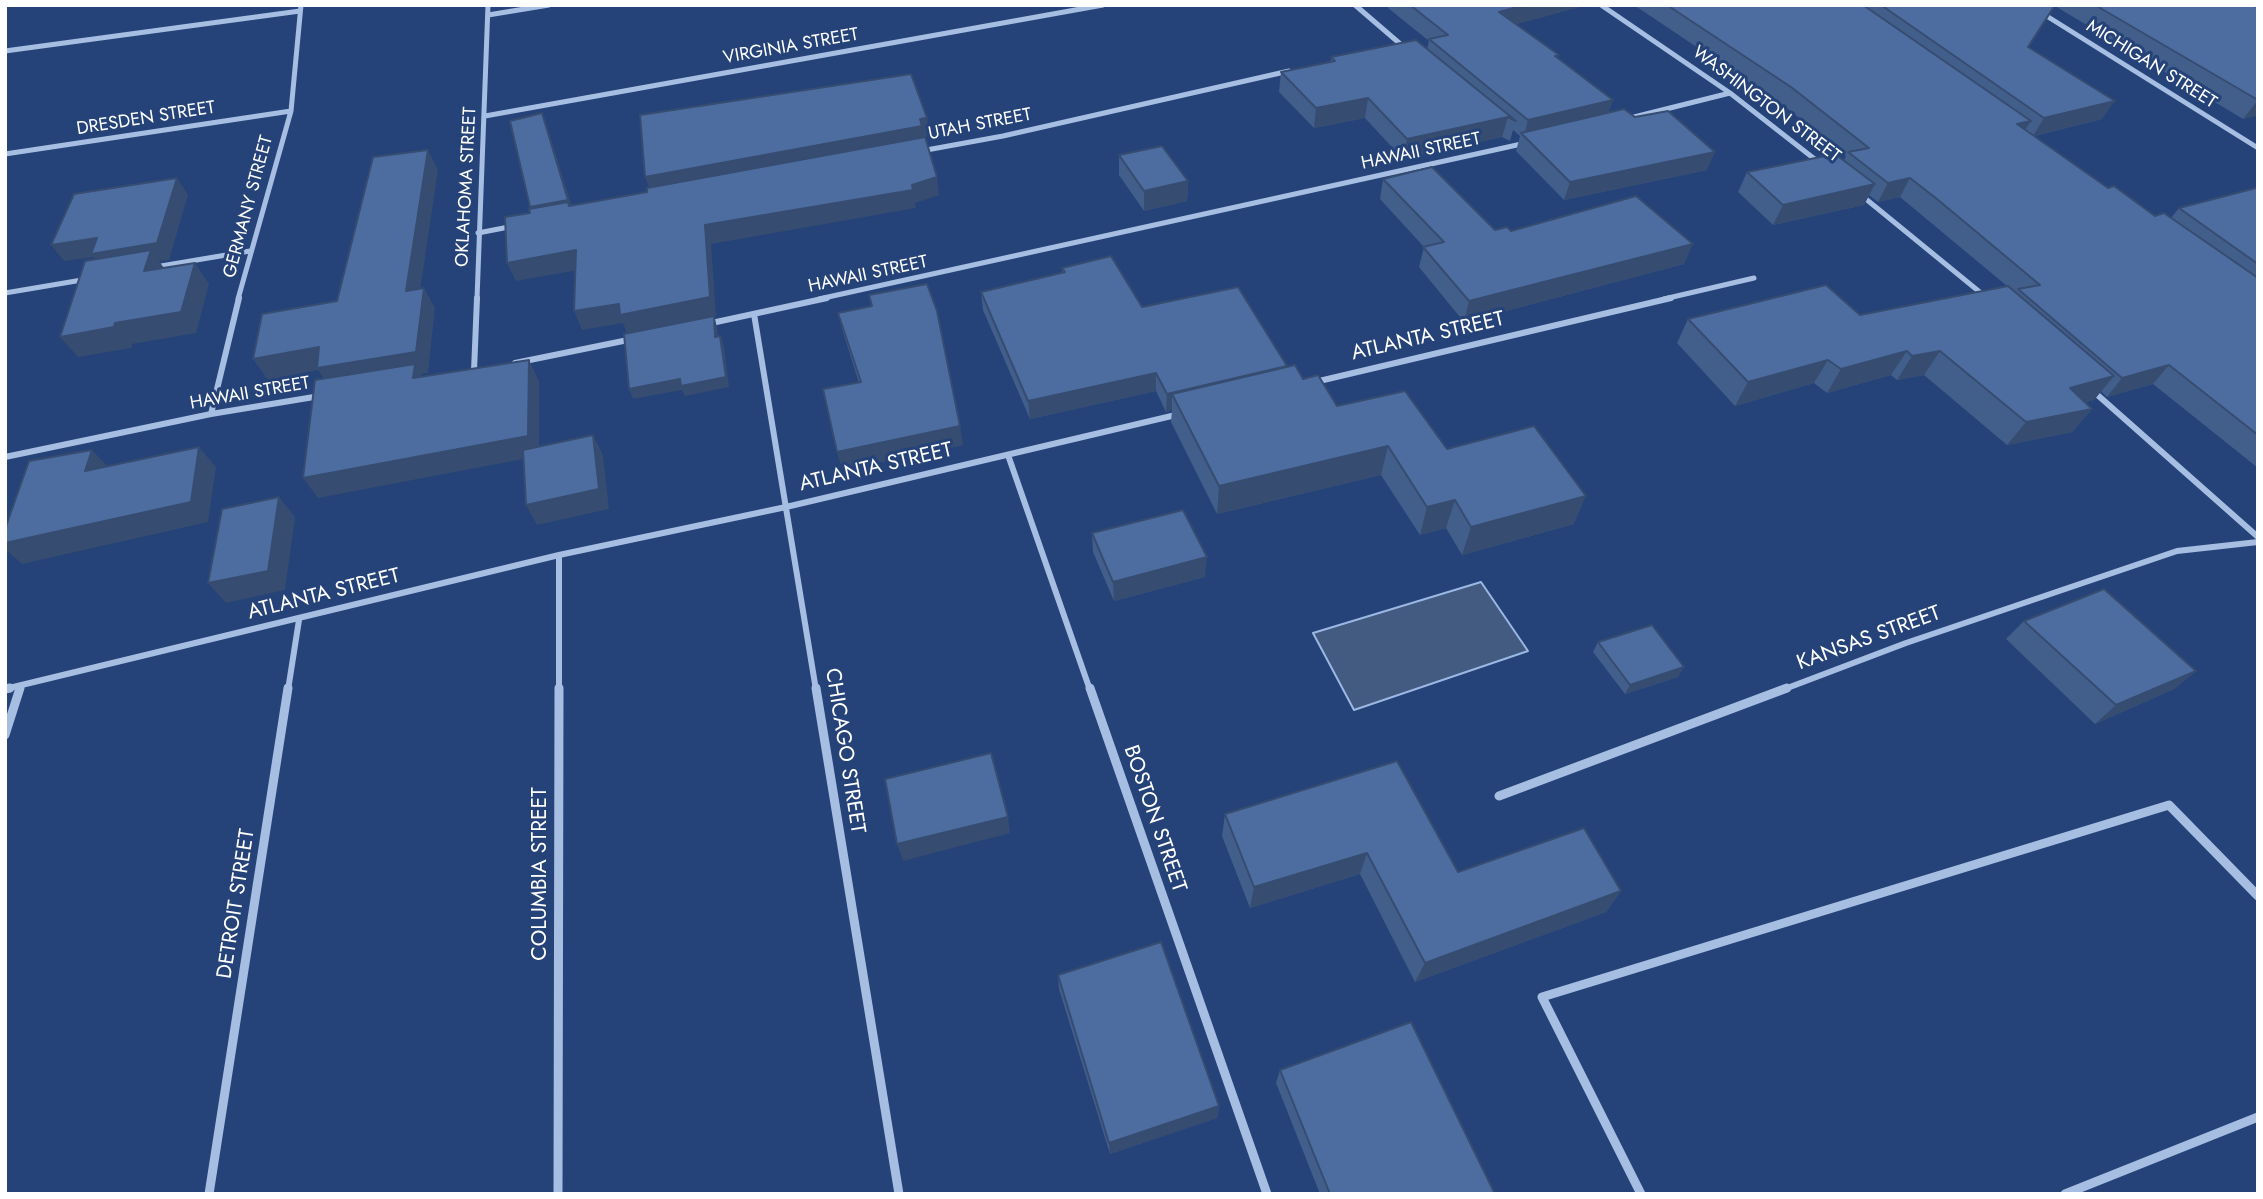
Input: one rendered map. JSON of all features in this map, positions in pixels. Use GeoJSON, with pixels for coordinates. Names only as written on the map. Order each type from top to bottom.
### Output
{"type":"FeatureCollection","features":[{"type":"Feature","properties":{"kind":"street","name":"OKLAHOMA STREET"},"geometry":{"type":"LineString","coordinates":[[474,371],[488,5]]}},
{"type":"Feature","properties":{"kind":"street"},"geometry":{"type":"LineString","coordinates":[[488,15],[549,5]]}},
{"type":"Feature","properties":{"kind":"street","name":"VIRGINIA STREET"},"geometry":{"type":"LineString","coordinates":[[485,116],[1103,5]]}},
{"type":"Feature","properties":{"kind":"street"},"geometry":{"type":"LineString","coordinates":[[1355,5],[1413,54]]}},
{"type":"Feature","properties":{"kind":"street","name":"WASHINGTON STREET"},"geometry":{"type":"LineString","coordinates":[[1601,5],[1730,93],[1825,167]]}},
{"type":"Feature","properties":{"kind":"street","name":"MICHIGAN STREET"},"geometry":{"type":"LineString","coordinates":[[2029,5],[2258,148]]}},
{"type":"Feature","properties":{"kind":"street"},"geometry":{"type":"LineString","coordinates":[[5,51],[301,8]]}},
{"type":"Feature","properties":{"kind":"street","name":"GERMANY STREET"},"geometry":{"type":"LineString","coordinates":[[211,414],[250,251],[291,111],[301,8]]}},
{"type":"Feature","properties":{"kind":"street"},"geometry":{"type":"LineString","coordinates":[[1389,49],[1403,46]]}},
{"type":"Feature","properties":{"kind":"street","name":"UTAH STREET"},"geometry":{"type":"LineString","coordinates":[[909,153],[1003,136],[1296,70]]}},
{"type":"Feature","properties":{"kind":"street"},"geometry":{"type":"LineString","coordinates":[[1613,122],[1730,93]]}},
{"type":"Feature","properties":{"kind":"street","name":"DRESDEN STREET"},"geometry":{"type":"LineString","coordinates":[[5,154],[291,111]]}},
{"type":"Feature","properties":{"kind":"street"},"geometry":{"type":"LineString","coordinates":[[1512,136],[1522,144]]}},
{"type":"Feature","properties":{"kind":"street","name":"HAWAII STREET"},"geometry":{"type":"LineString","coordinates":[[700,325],[1535,141]]}},
{"type":"Feature","properties":{"kind":"street"},"geometry":{"type":"LineString","coordinates":[[1857,192],[1941,258],[1992,303]]}},
{"type":"Feature","properties":{"kind":"street"},"geometry":{"type":"LineString","coordinates":[[478,233],[518,225]]}},
{"type":"Feature","properties":{"kind":"street"},"geometry":{"type":"LineString","coordinates":[[142,270],[250,251]]}},
{"type":"Feature","properties":{"kind":"street"},"geometry":{"type":"LineString","coordinates":[[5,293],[101,277]]}},
{"type":"Feature","properties":{"kind":"street","name":"ATLANTA STREET"},"geometry":{"type":"LineString","coordinates":[[1306,384],[1754,278]]}},
{"type":"Feature","properties":{"kind":"street","name":"CHICAGO STREET"},"geometry":{"type":"LineString","coordinates":[[754,314],[899,1194]]}},
{"type":"Feature","properties":{"kind":"street"},"geometry":{"type":"LineString","coordinates":[[500,366],[647,336]]}},
{"type":"Feature","properties":{"kind":"street"},"geometry":{"type":"LineString","coordinates":[[461,373],[487,368]]}},
{"type":"Feature","properties":{"kind":"street"},"geometry":{"type":"LineString","coordinates":[[2084,384],[2258,539]]}},
{"type":"Feature","properties":{"kind":"street","name":"HAWAII STREET"},"geometry":{"type":"LineString","coordinates":[[5,457],[211,414],[329,395]]}},
{"type":"Feature","properties":{"kind":"street","name":"ATLANTA STREET"},"geometry":{"type":"LineString","coordinates":[[5,689],[559,555],[786,507],[1184,413]]}},
{"type":"Feature","properties":{"kind":"street","name":"BOSTON STREET"},"geometry":{"type":"LineString","coordinates":[[1008,455],[1267,1194]]}},
{"type":"Feature","properties":{"kind":"street","name":"KANSAS STREET"},"geometry":{"type":"LineString","coordinates":[[1499,796],[1906,643],[2080,582],[2177,551],[2258,539]]}},
{"type":"Feature","properties":{"kind":"street","name":"COLUMBIA STREET"},"geometry":{"type":"LineString","coordinates":[[558,1194],[559,555]]}},
{"type":"Feature","properties":{"kind":"street","name":"DETROIT STREET"},"geometry":{"type":"LineString","coordinates":[[209,1194],[299,620]]}},
{"type":"Feature","properties":{"kind":"street"},"geometry":{"type":"LineString","coordinates":[[5,734],[21,685]]}},
{"type":"Feature","properties":{"kind":"street"},"geometry":{"type":"LineString","coordinates":[[1641,1194],[1542,997],[2169,806],[2258,896]]}},
{"type":"Feature","properties":{"kind":"street"},"geometry":{"type":"LineString","coordinates":[[2065,1194],[2258,1117]]}},
{"type":"Feature","properties":{"kind":"water"},"geometry":{"type":"Polygon","coordinates":[[[1481,582],[1528,651],[1354,710],[1313,633],[1481,582]]]}},
{"type":"Feature","properties":{"kind":"building"},"geometry":{"type":"Polygon","coordinates":[[[1410,5],[1525,5],[1499,12],[1559,55],[1555,56],[1613,100],[1528,120],[1429,39],[1448,35],[1410,5]]]}},
{"type":"Feature","properties":{"kind":"building"},"geometry":{"type":"Polygon","coordinates":[[[1667,5],[1863,5],[2031,121],[2017,124],[2108,188],[2114,186],[2155,216],[2164,213],[2258,278],[2258,435],[2169,365],[2122,378],[2018,289],[2040,285],[1937,199],[1910,178],[1888,183],[1848,152],[1869,148],[1791,87],[1667,5]]]}},
{"type":"Feature","properties":{"kind":"building"},"geometry":{"type":"Polygon","coordinates":[[[1881,5],[2055,5],[2028,47],[2115,101],[2044,118],[1881,5]]]}},
{"type":"Feature","properties":{"kind":"building"},"geometry":{"type":"Polygon","coordinates":[[[2095,5],[2253,5],[2258,8],[2258,100],[2095,5]]]}},
{"type":"Feature","properties":{"kind":"building"},"geometry":{"type":"Polygon","coordinates":[[[1416,40],[1516,121],[1508,117],[1407,139],[1368,98],[1316,108],[1281,72],[1335,61],[1331,57],[1416,40]]]}},
{"type":"Feature","properties":{"kind":"building"},"geometry":{"type":"Polygon","coordinates":[[[911,74],[927,118],[920,119],[922,126],[645,177],[640,115],[911,74]]]}},
{"type":"Feature","properties":{"kind":"building"},"geometry":{"type":"Polygon","coordinates":[[[1624,109],[1635,117],[1668,111],[1715,152],[1570,182],[1521,133],[1624,109]]]}},
{"type":"Feature","properties":{"kind":"building"},"geometry":{"type":"Polygon","coordinates":[[[542,113],[568,200],[530,207],[510,121],[542,113]]]}},
{"type":"Feature","properties":{"kind":"building"},"geometry":{"type":"Polygon","coordinates":[[[925,137],[937,177],[912,185],[913,190],[705,225],[710,297],[620,315],[619,304],[574,311],[576,250],[507,263],[505,217],[530,213],[529,209],[568,202],[569,206],[647,192],[647,188],[925,137]]]}},
{"type":"Feature","properties":{"kind":"building"},"geometry":{"type":"Polygon","coordinates":[[[1162,146],[1188,181],[1144,191],[1119,155],[1162,146]]]}},
{"type":"Feature","properties":{"kind":"building"},"geometry":{"type":"Polygon","coordinates":[[[428,150],[406,291],[424,288],[416,352],[317,368],[319,347],[253,359],[262,314],[337,301],[373,157],[428,150]]]}},
{"type":"Feature","properties":{"kind":"building"},"geometry":{"type":"Polygon","coordinates":[[[1835,154],[1875,184],[1783,205],[1747,172],[1835,154]]]}},
{"type":"Feature","properties":{"kind":"building"},"geometry":{"type":"Polygon","coordinates":[[[1432,167],[1495,230],[1507,227],[1511,231],[1636,196],[1693,244],[1469,301],[1423,247],[1444,242],[1383,179],[1432,167]]]}},
{"type":"Feature","properties":{"kind":"building"},"geometry":{"type":"Polygon","coordinates":[[[177,178],[157,243],[91,254],[97,238],[51,245],[74,194],[177,178]]]}},
{"type":"Feature","properties":{"kind":"building"},"geometry":{"type":"Polygon","coordinates":[[[2256,188],[2258,264],[2179,208],[2256,188]]]}},
{"type":"Feature","properties":{"kind":"building"},"geometry":{"type":"Polygon","coordinates":[[[151,250],[144,271],[195,263],[181,312],[115,323],[114,327],[60,337],[85,261],[151,250]]]}},
{"type":"Feature","properties":{"kind":"building"},"geometry":{"type":"Polygon","coordinates":[[[1111,256],[1142,307],[1238,287],[1287,366],[1167,394],[1156,373],[1028,401],[981,292],[1065,272],[1062,268],[1111,256]]]}},
{"type":"Feature","properties":{"kind":"building"},"geometry":{"type":"Polygon","coordinates":[[[927,284],[937,311],[960,426],[837,452],[823,389],[861,382],[838,313],[872,306],[869,295],[927,284]]]}},
{"type":"Feature","properties":{"kind":"building"},"geometry":{"type":"Polygon","coordinates":[[[1826,285],[1860,315],[2008,286],[2114,376],[2070,388],[2092,409],[2026,422],[1940,351],[1912,356],[1907,351],[1841,369],[1828,360],[1748,382],[1688,319],[1826,285]]]}},
{"type":"Feature","properties":{"kind":"building"},"geometry":{"type":"Polygon","coordinates":[[[714,316],[715,337],[720,336],[726,377],[681,386],[680,379],[629,389],[624,334],[714,316]]]}},
{"type":"Feature","properties":{"kind":"building"},"geometry":{"type":"Polygon","coordinates":[[[529,360],[528,436],[303,478],[315,380],[415,364],[413,378],[529,360]]]}},
{"type":"Feature","properties":{"kind":"building"},"geometry":{"type":"Polygon","coordinates":[[[1295,365],[1303,379],[1318,375],[1337,406],[1405,391],[1447,449],[1534,426],[1586,496],[1471,527],[1455,500],[1427,507],[1388,446],[1219,486],[1172,394],[1295,365]]]}},
{"type":"Feature","properties":{"kind":"building"},"geometry":{"type":"Polygon","coordinates":[[[593,435],[599,489],[526,505],[523,450],[593,435]]]}},
{"type":"Feature","properties":{"kind":"building"},"geometry":{"type":"Polygon","coordinates":[[[199,447],[191,502],[5,543],[5,529],[29,461],[92,450],[85,471],[199,447]]]}},
{"type":"Feature","properties":{"kind":"building"},"geometry":{"type":"Polygon","coordinates":[[[279,497],[268,571],[208,583],[222,509],[279,497]]]}},
{"type":"Feature","properties":{"kind":"building"},"geometry":{"type":"Polygon","coordinates":[[[1183,510],[1207,557],[1113,582],[1092,533],[1183,510]]]}},
{"type":"Feature","properties":{"kind":"building"},"geometry":{"type":"Polygon","coordinates":[[[2104,589],[2196,671],[2116,705],[2024,621],[2104,589]]]}},
{"type":"Feature","properties":{"kind":"building"},"geometry":{"type":"Polygon","coordinates":[[[1652,625],[1684,667],[1630,685],[1598,642],[1652,625]]]}},
{"type":"Feature","properties":{"kind":"building"},"geometry":{"type":"Polygon","coordinates":[[[991,753],[1008,817],[897,844],[885,779],[991,753]]]}},
{"type":"Feature","properties":{"kind":"building"},"geometry":{"type":"Polygon","coordinates":[[[1397,761],[1458,872],[1584,828],[1621,891],[1425,963],[1367,853],[1254,887],[1225,814],[1397,761]]]}},
{"type":"Feature","properties":{"kind":"building"},"geometry":{"type":"Polygon","coordinates":[[[1161,942],[1219,1106],[1109,1143],[1058,975],[1161,942]]]}},
{"type":"Feature","properties":{"kind":"building"},"geometry":{"type":"Polygon","coordinates":[[[1411,1022],[1495,1194],[1330,1194],[1280,1070],[1411,1022]]]}}]}
